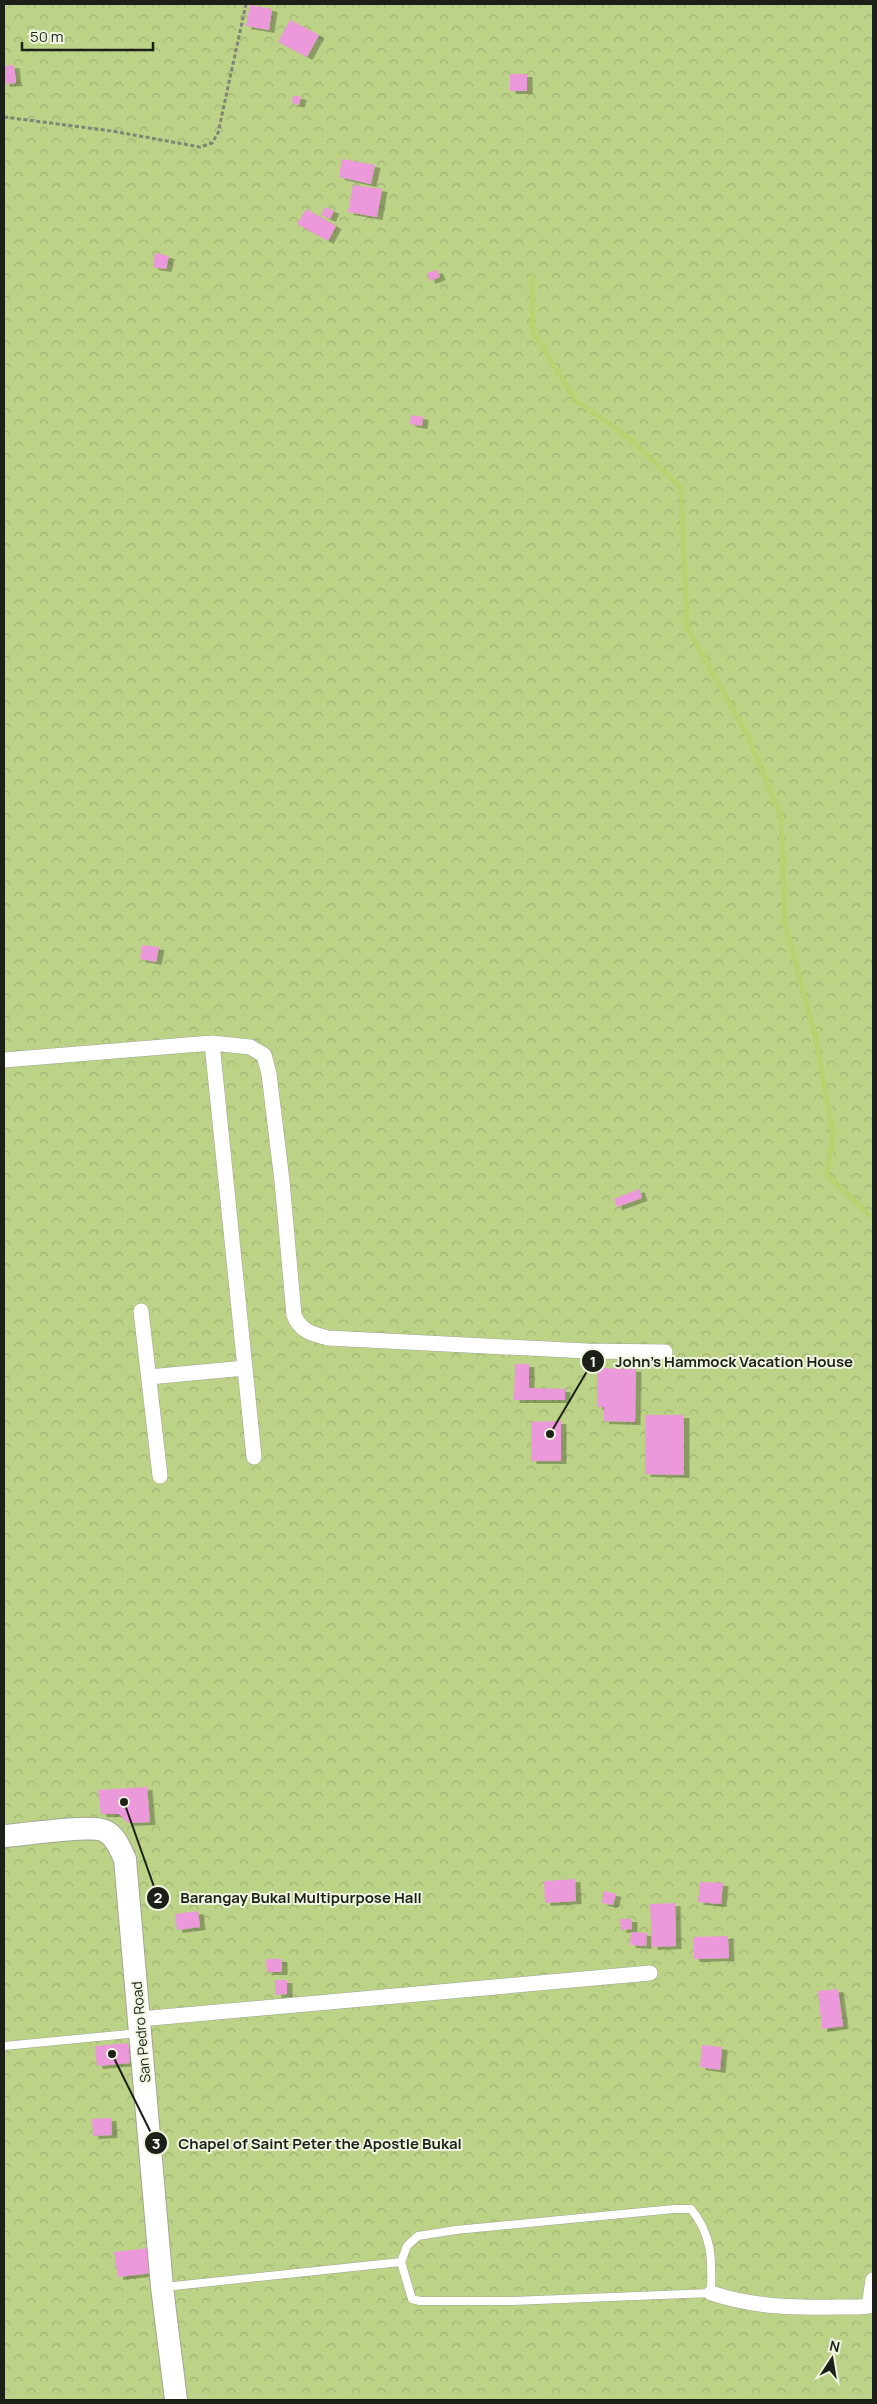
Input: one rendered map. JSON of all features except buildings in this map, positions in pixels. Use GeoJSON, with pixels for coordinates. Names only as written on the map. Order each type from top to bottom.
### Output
{"type":"FeatureCollection","features":[{"type":"Feature","properties":{"kind":"street"},"geometry":{"type":"LineString","coordinates":[[4,1060],[212,1043],[250,1046],[264,1055],[269,1074],[280,1162],[294,1315],[298,1325],[309,1334],[328,1338],[587,1351],[665,1352]]}},
{"type":"Feature","properties":{"kind":"street"},"geometry":{"type":"LineString","coordinates":[[212,1043],[254,1457]]}},
{"type":"Feature","properties":{"kind":"street"},"geometry":{"type":"LineString","coordinates":[[141,1311],[160,1476]]}},
{"type":"Feature","properties":{"kind":"street"},"geometry":{"type":"LineString","coordinates":[[149,1377],[245,1368]]}},
{"type":"Feature","properties":{"kind":"street","name":"San Pedro Road"},"geometry":{"type":"LineString","coordinates":[[4,1836],[105,1830],[115,1839],[125,1859],[162,2287],[176,2400]]}},
{"type":"Feature","properties":{"kind":"street"},"geometry":{"type":"LineString","coordinates":[[140,2026],[650,1973]]}},
{"type":"Feature","properties":{"kind":"street"},"geometry":{"type":"LineString","coordinates":[[711,2294],[740,2303],[773,2307],[859,2307],[869,2306],[873,2280]]}},
{"type":"Feature","properties":{"kind":"lane"},"geometry":{"type":"LineString","coordinates":[[4,2046],[140,2026]]}},
{"type":"Feature","properties":{"kind":"lane"},"geometry":{"type":"LineString","coordinates":[[674,2209],[692,2209],[707,2232],[711,2262],[711,2294],[512,2301],[420,2301],[412,2299],[400,2262],[407,2246],[418,2236],[674,2209]]}},
{"type":"Feature","properties":{"kind":"lane"},"geometry":{"type":"LineString","coordinates":[[162,2287],[400,2262]]}},
{"type":"Feature","properties":{"kind":"path"},"geometry":{"type":"LineString","coordinates":[[4,117],[112,131],[200,147],[212,143],[218,132],[246,4]]}},
{"type":"Feature","properties":{"kind":"green space"},"geometry":{"type":"Polygon","coordinates":[[[4,4],[873,4],[873,2400],[4,2400],[4,4]]]}},
{"type":"Feature","properties":{"kind":"waterway"},"geometry":{"type":"LineString","coordinates":[[532,276],[532,331],[576,401],[628,437],[681,488],[687,628],[748,736],[781,816],[785,924],[815,1036],[833,1134],[827,1175],[873,1218]]}},
{"type":"Feature","properties":{"kind":"place","name":"John's Hammock Vacation House"},"geometry":{"type":"Point","coordinates":[550,1434]}},
{"type":"Feature","properties":{"kind":"place","name":"Barangay Bukal Multipurpose Hall"},"geometry":{"type":"Point","coordinates":[124,1802]}},
{"type":"Feature","properties":{"kind":"place","name":"Chapel of Saint Peter the Apostle Bukal"},"geometry":{"type":"Point","coordinates":[112,2054]}}]}
